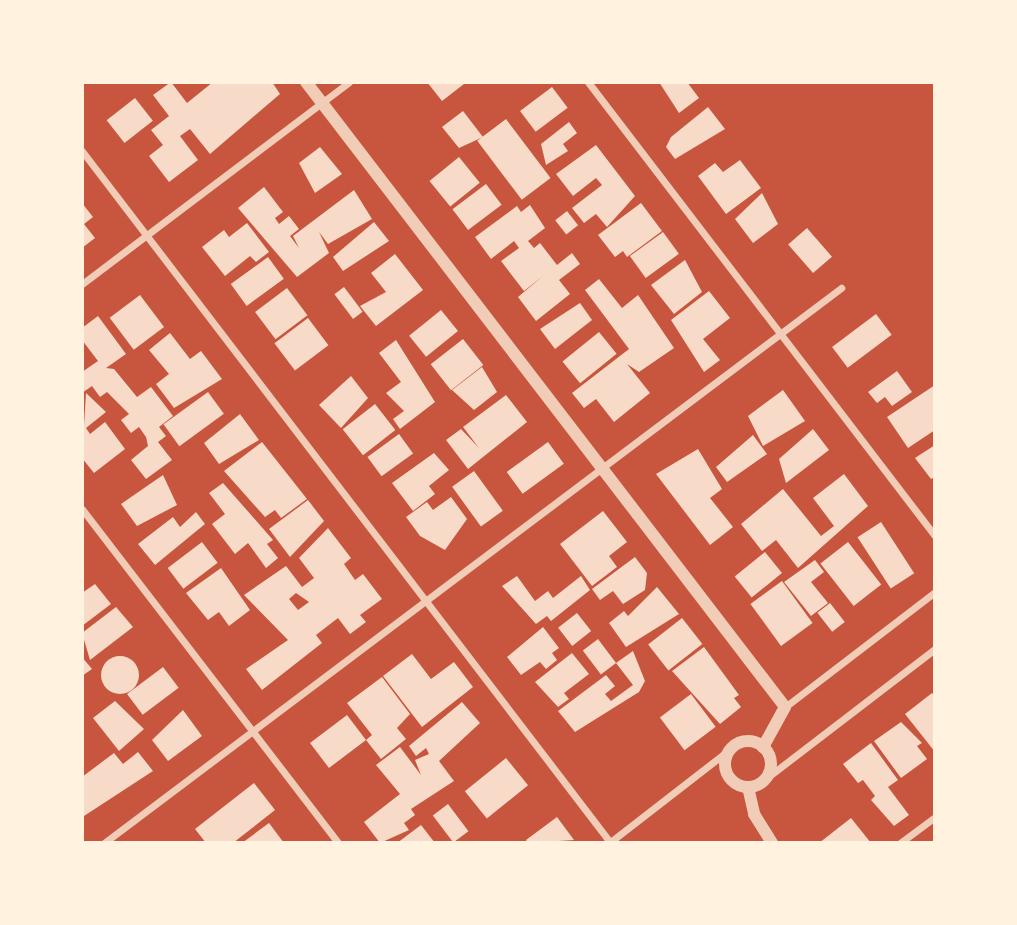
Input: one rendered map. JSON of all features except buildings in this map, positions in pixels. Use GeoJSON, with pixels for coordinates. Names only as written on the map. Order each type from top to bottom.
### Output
{"type":"FeatureCollection","features":[{"type":"Feature","properties":{"kind":"street"},"geometry":{"type":"LineString","coordinates":[[306,82],[785,707]]}},
{"type":"Feature","properties":{"kind":"street"},"geometry":{"type":"LineString","coordinates":[[82,284],[349,82]]}},
{"type":"Feature","properties":{"kind":"street"},"geometry":{"type":"LineString","coordinates":[[588,82],[935,536]]}},
{"type":"Feature","properties":{"kind":"street"},"geometry":{"type":"LineString","coordinates":[[82,151],[609,842],[734,746],[749,741],[763,747],[771,767],[764,780]]}},
{"type":"Feature","properties":{"kind":"street"},"geometry":{"type":"LineString","coordinates":[[104,843],[841,288]]}},
{"type":"Feature","properties":{"kind":"street"},"geometry":{"type":"LineString","coordinates":[[82,509],[338,843]]}},
{"type":"Feature","properties":{"kind":"street"},"geometry":{"type":"LineString","coordinates":[[763,747],[785,707],[935,592]]}},
{"type":"Feature","properties":{"kind":"street"},"geometry":{"type":"LineString","coordinates":[[748,787],[764,780],[935,649]]}},
{"type":"Feature","properties":{"kind":"street"},"geometry":{"type":"LineString","coordinates":[[734,746],[726,771],[748,787],[754,814],[772,843]]}},
{"type":"Feature","properties":{"kind":"street"},"geometry":{"type":"LineString","coordinates":[[900,843],[935,817]]}}]}
